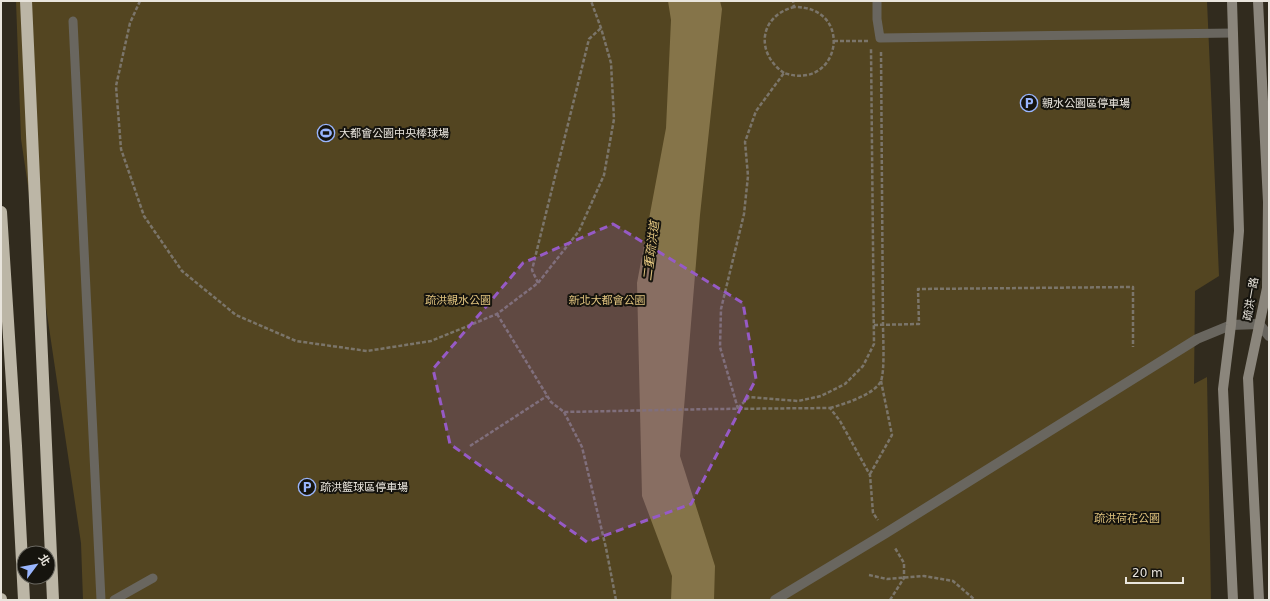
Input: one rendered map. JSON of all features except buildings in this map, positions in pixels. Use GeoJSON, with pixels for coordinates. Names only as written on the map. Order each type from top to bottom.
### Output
{"type":"FeatureCollection","features":[{"type":"Feature","properties":{"kind":"highway"},"geometry":{"type":"LineString","coordinates":[[26,1],[53,600]]}},
{"type":"Feature","properties":{"kind":"highway"},"geometry":{"type":"LineString","coordinates":[[1,212],[17,454],[24,600]]}},
{"type":"Feature","properties":{"kind":"street","name":"疏洪一路"},"geometry":{"type":"LineString","coordinates":[[1232,1],[1239,231],[1231,325],[1223,389],[1233,600]]}},
{"type":"Feature","properties":{"kind":"street","name":"疏洪一路"},"geometry":{"type":"LineString","coordinates":[[1258,1],[1268,202],[1267,288],[1248,378],[1259,600]]}},
{"type":"Feature","properties":{"kind":"street"},"geometry":{"type":"LineString","coordinates":[[775,600],[886,533],[1197,339],[1231,325],[1259,324],[1269,336]]}},
{"type":"Feature","properties":{"kind":"lane"},"geometry":{"type":"LineString","coordinates":[[877,1],[877,19],[880,38],[1233,33]]}},
{"type":"Feature","properties":{"kind":"lane"},"geometry":{"type":"LineString","coordinates":[[73,21],[101,600]]}},
{"type":"Feature","properties":{"kind":"lane"},"geometry":{"type":"LineString","coordinates":[[114,600],[152,578]]}},
{"type":"Feature","properties":{"kind":"path"},"geometry":{"type":"LineString","coordinates":[[140,1],[130,23],[116,86],[121,149],[144,216],[182,271],[236,315],[296,341],[367,351],[431,341],[497,314],[538,283],[579,231],[604,176],[614,119],[611,63],[601,28],[590,1]]}},
{"type":"Feature","properties":{"kind":"path"},"geometry":{"type":"LineString","coordinates":[[793,1],[794,7]]}},
{"type":"Feature","properties":{"kind":"path"},"geometry":{"type":"LineString","coordinates":[[794,7],[804,7],[814,10],[822,15],[833,31],[833,51],[829,61],[814,74],[794,76],[784,73],[770,60],[766,51],[764,41],[770,22],[777,15],[794,7]]}},
{"type":"Feature","properties":{"kind":"path"},"geometry":{"type":"LineString","coordinates":[[538,283],[532,270],[589,39],[601,28]]}},
{"type":"Feature","properties":{"kind":"path"},"geometry":{"type":"LineString","coordinates":[[870,475],[892,435],[881,381],[883,362],[883,325],[880,38]]}},
{"type":"Feature","properties":{"kind":"path"},"geometry":{"type":"LineString","coordinates":[[738,409],[749,397],[798,401],[821,396],[845,384],[863,366],[874,344],[871,41],[834,41]]}},
{"type":"Feature","properties":{"kind":"path"},"geometry":{"type":"LineString","coordinates":[[738,409],[720,347],[721,309],[744,214],[748,176],[745,142],[756,111],[784,73]]}},
{"type":"Feature","properties":{"kind":"path"},"geometry":{"type":"LineString","coordinates":[[874,325],[919,324],[918,289],[1133,287],[1133,347]]}},
{"type":"Feature","properties":{"kind":"path"},"geometry":{"type":"LineString","coordinates":[[497,314],[551,402],[564,412],[582,446],[606,548],[616,600]]}},
{"type":"Feature","properties":{"kind":"path"},"geometry":{"type":"LineString","coordinates":[[564,412],[830,408],[849,403],[869,393],[881,381]]}},
{"type":"Feature","properties":{"kind":"path"},"geometry":{"type":"LineString","coordinates":[[470,446],[547,396]]}},
{"type":"Feature","properties":{"kind":"path"},"geometry":{"type":"LineString","coordinates":[[830,408],[840,421],[870,475],[873,513],[878,520]]}},
{"type":"Feature","properties":{"kind":"path"},"geometry":{"type":"LineString","coordinates":[[890,600],[904,578],[904,563],[895,548]]}},
{"type":"Feature","properties":{"kind":"path"},"geometry":{"type":"LineString","coordinates":[[870,575],[887,579],[924,576],[953,581],[975,600]]}},
{"type":"Feature","properties":{"kind":"highlighted area"},"geometry":{"type":"Polygon","coordinates":[[[613,224],[743,303],[756,379],[691,504],[587,542],[450,444],[433,369],[523,263],[613,224]]]}},
{"type":"Feature","properties":{"kind":"green space","name":"疏洪親水公園"},"geometry":{"type":"Polygon","coordinates":[[[16,1],[1207,1],[1219,276],[1195,291],[1194,384],[1207,377],[1211,600],[83,600],[81,543],[21,139],[16,1]]]}},
{"type":"Feature","properties":{"kind":"water","name":"二重疏洪道"},"geometry":{"type":"Polygon","coordinates":[[[668,1],[720,1],[722,9],[700,215],[680,456],[715,566],[714,600],[671,600],[672,576],[642,496],[637,283],[666,128],[671,20],[668,1]]]}},
{"type":"Feature","properties":{"kind":"place","name":"親水公園區停車場"},"geometry":{"type":"Point","coordinates":[1029,103]}},
{"type":"Feature","properties":{"kind":"place","name":"大都會公園中央棒球場"},"geometry":{"type":"Point","coordinates":[326,133]}},
{"type":"Feature","properties":{"kind":"place","name":"疏洪籃球區停車場"},"geometry":{"type":"Point","coordinates":[307,487]}},
{"type":"Feature","properties":{"kind":"park label","name":"新北大都會公園"},"geometry":{"type":"Point","coordinates":[607,300]}},
{"type":"Feature","properties":{"kind":"park label","name":"疏洪荷花公園"},"geometry":{"type":"Point","coordinates":[1127,518]}}]}
